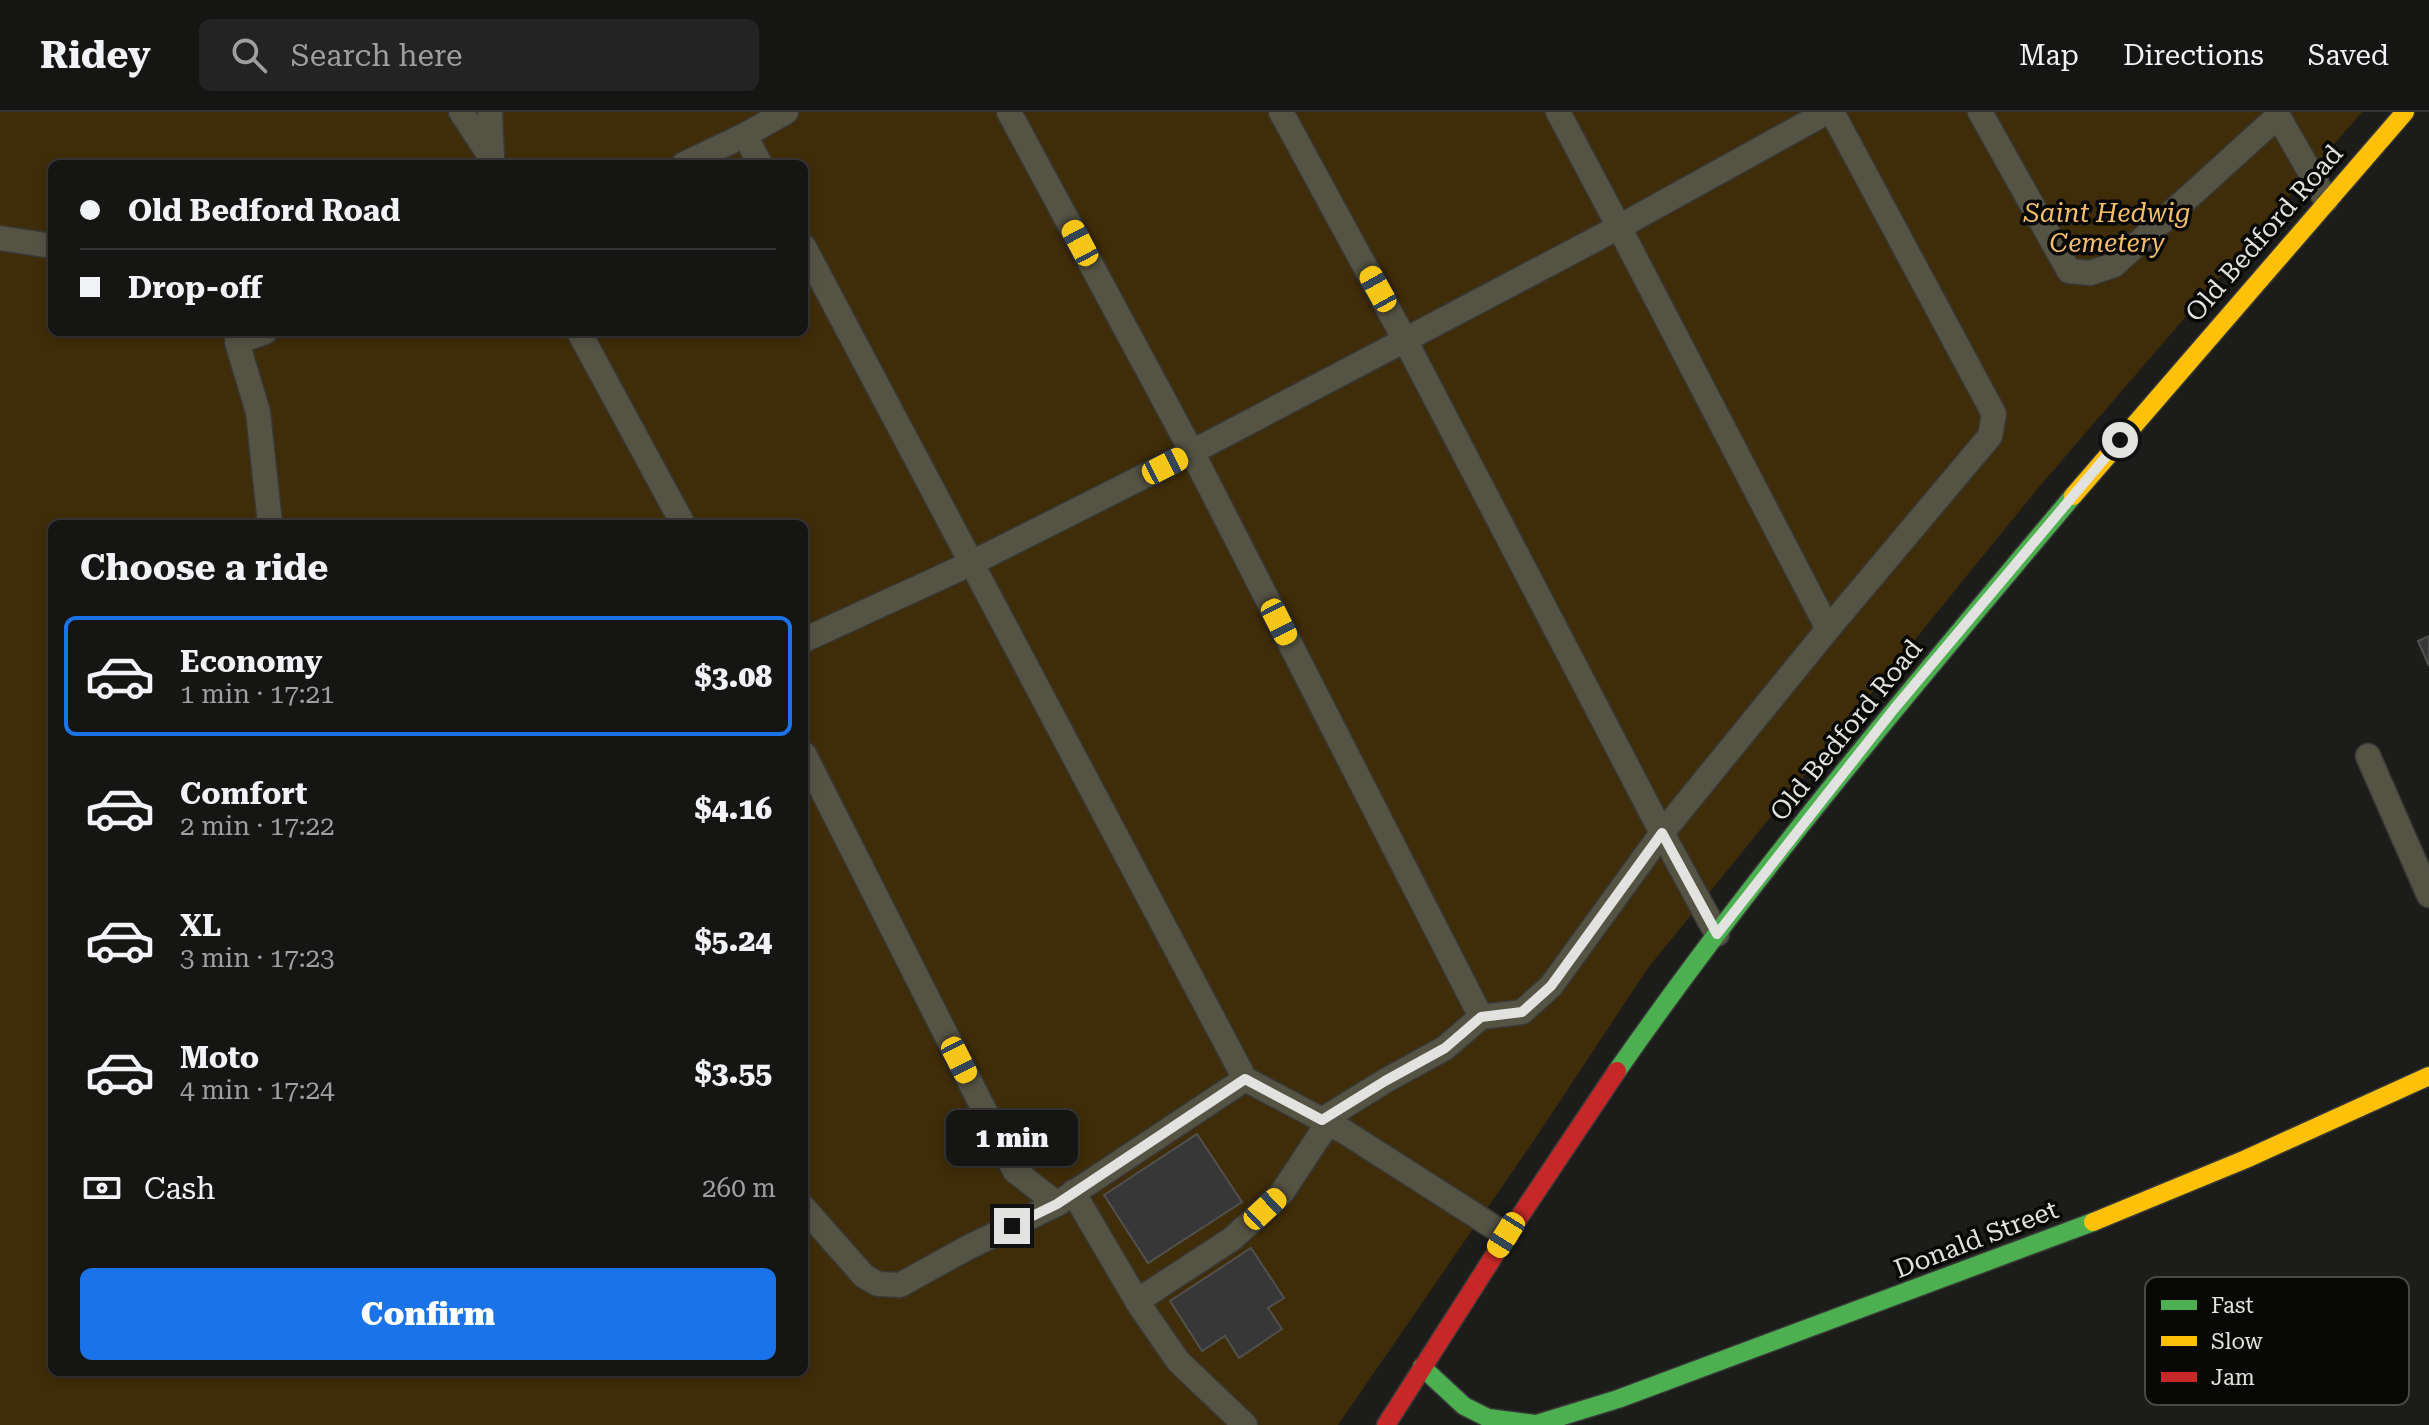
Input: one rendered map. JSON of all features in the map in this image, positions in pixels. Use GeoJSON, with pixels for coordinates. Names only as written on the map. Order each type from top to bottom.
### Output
{"type":"FeatureCollection","features":[{"type":"Feature","properties":{"kind":"street","name":"Old Bedford Road"},"geometry":{"type":"LineString","coordinates":[[1386,1425],[1506,1235],[1717,934],[1894,709],[2222,318],[2405,112]]}},
{"type":"Feature","properties":{"kind":"street","name":"Donald Street"},"geometry":{"type":"LineString","coordinates":[[1534,1424],[1618,1399],[2113,1215],[2429,1076]]}},
{"type":"Feature","properties":{"kind":"street"},"geometry":{"type":"LineString","coordinates":[[1422,1367],[1464,1406],[1488,1418],[1534,1424]]}},
{"type":"Feature","properties":{"kind":"lane"},"geometry":{"type":"LineString","coordinates":[[461,112],[492,160]]}},
{"type":"Feature","properties":{"kind":"lane"},"geometry":{"type":"LineString","coordinates":[[490,112],[493,160]]}},
{"type":"Feature","properties":{"kind":"lane"},"geometry":{"type":"LineString","coordinates":[[692,160],[786,112]]}},
{"type":"Feature","properties":{"kind":"lane"},"geometry":{"type":"LineString","coordinates":[[1009,112],[1192,452],[1481,1017]]}},
{"type":"Feature","properties":{"kind":"lane"},"geometry":{"type":"LineString","coordinates":[[1281,112],[1405,340],[1717,934]]}},
{"type":"Feature","properties":{"kind":"lane"},"geometry":{"type":"LineString","coordinates":[[1558,112],[1828,629]]}},
{"type":"Feature","properties":{"kind":"lane"},"geometry":{"type":"LineString","coordinates":[[808,638],[972,563],[1192,452],[1830,112],[1994,414],[1990,436],[1662,833],[1551,986],[1522,1012],[1481,1017],[1445,1048],[1385,1081],[1325,1122],[1281,1194],[1232,1239],[1137,1301]]}},
{"type":"Feature","properties":{"kind":"lane"},"geometry":{"type":"LineString","coordinates":[[1980,112],[2069,271],[2090,273],[2114,265],[2277,114],[2326,200]]}},
{"type":"Feature","properties":{"kind":"lane"},"geometry":{"type":"LineString","coordinates":[[745,135],[758,160]]}},
{"type":"Feature","properties":{"kind":"lane"},"geometry":{"type":"LineString","coordinates":[[0,238],[48,245]]}},
{"type":"Feature","properties":{"kind":"lane"},"geometry":{"type":"LineString","coordinates":[[808,255],[1245,1079],[1325,1122],[1506,1235]]}},
{"type":"Feature","properties":{"kind":"lane"},"geometry":{"type":"LineString","coordinates":[[581,336],[681,520]]}},
{"type":"Feature","properties":{"kind":"lane"},"geometry":{"type":"LineString","coordinates":[[230,337],[258,412],[270,520]]}},
{"type":"Feature","properties":{"kind":"lane"},"geometry":{"type":"LineString","coordinates":[[2368,756],[2429,895]]}},
{"type":"Feature","properties":{"kind":"lane"},"geometry":{"type":"LineString","coordinates":[[808,762],[1015,1171],[1065,1198],[1178,1361],[1245,1425]]}},
{"type":"Feature","properties":{"kind":"lane"},"geometry":{"type":"LineString","coordinates":[[808,1213],[864,1276],[878,1284],[900,1285],[1065,1198],[1245,1079]]}},
{"type":"Feature","properties":{"kind":"green space","name":"Saint Hedwig Cemetery"},"geometry":{"type":"Polygon","coordinates":[[[0,112],[2362,112],[2039,487],[1648,968],[1537,1136],[1338,1425],[0,1425],[0,112]]]}},
{"type":"Feature","properties":{"kind":"building"},"geometry":{"type":"Polygon","coordinates":[[[2429,636],[2429,666],[2418,641],[2429,636]]]}},
{"type":"Feature","properties":{"kind":"building"},"geometry":{"type":"Polygon","coordinates":[[[1197,1134],[1242,1202],[1148,1263],[1104,1195],[1197,1134]]]}},
{"type":"Feature","properties":{"kind":"building"},"geometry":{"type":"Polygon","coordinates":[[[1251,1248],[1284,1298],[1268,1308],[1282,1329],[1239,1358],[1225,1336],[1202,1351],[1170,1301],[1251,1248]]]}},
{"type":"Feature","properties":{"kind":"traffic: fast"},"geometry":{"type":"LineString","coordinates":[[1617,1071],[1781,850],[2073,496]]}},
{"type":"Feature","properties":{"kind":"traffic: fast"},"geometry":{"type":"LineString","coordinates":[[1533,1425],[1618,1399],[2093,1222]]}},
{"type":"Feature","properties":{"kind":"traffic: fast"},"geometry":{"type":"LineString","coordinates":[[1422,1367],[1464,1406],[1488,1418],[1535,1424]]}},
{"type":"Feature","properties":{"kind":"traffic: slow"},"geometry":{"type":"LineString","coordinates":[[2073,496],[2405,112]]}},
{"type":"Feature","properties":{"kind":"traffic: slow"},"geometry":{"type":"LineString","coordinates":[[2093,1222],[2246,1159],[2429,1076]]}},
{"type":"Feature","properties":{"kind":"traffic: jam"},"geometry":{"type":"LineString","coordinates":[[1386,1425],[1617,1071]]}},
{"type":"Feature","properties":{"kind":"route"},"geometry":{"type":"LineString","coordinates":[[1012,1226],[1057,1204],[1245,1079],[1322,1120],[1445,1048],[1481,1017],[1522,1012],[1551,986],[1662,833],[1717,934],[1894,709],[2120,440]]}}]}
